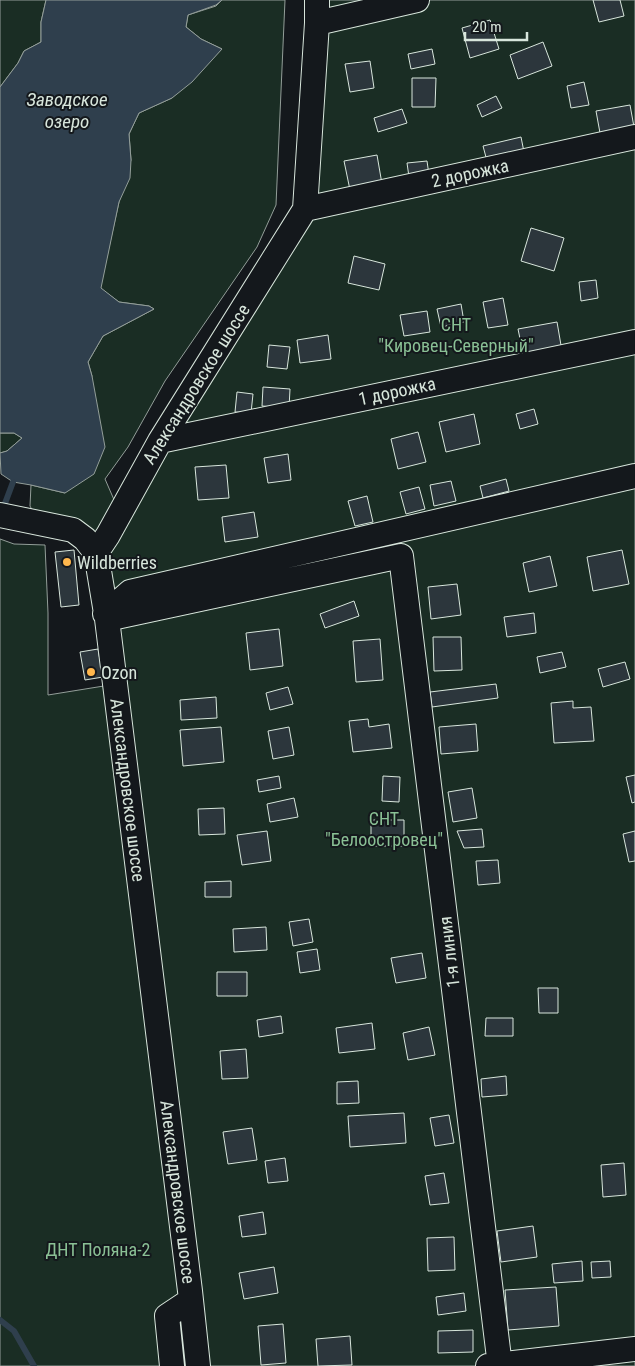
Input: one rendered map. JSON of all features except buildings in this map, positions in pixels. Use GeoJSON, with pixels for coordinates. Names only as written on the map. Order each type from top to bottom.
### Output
{"type":"FeatureCollection","features":[{"type":"Feature","properties":{"kind":"street","name":"Александровское шоссе"},"geometry":{"type":"LineString","coordinates":[[198,1366],[106,617],[96,553],[160,441],[305,210],[317,0]]}},
{"type":"Feature","properties":{"kind":"street"},"geometry":{"type":"LineString","coordinates":[[317,24],[417,0]]}},
{"type":"Feature","properties":{"kind":"street","name":"2 дорожка"},"geometry":{"type":"LineString","coordinates":[[305,210],[635,137]]}},
{"type":"Feature","properties":{"kind":"street","name":"1 дорожка"},"geometry":{"type":"LineString","coordinates":[[160,441],[635,342]]}},
{"type":"Feature","properties":{"kind":"street"},"geometry":{"type":"LineString","coordinates":[[106,617],[130,592],[635,476]]}},
{"type":"Feature","properties":{"kind":"street"},"geometry":{"type":"LineString","coordinates":[[0,515],[73,530],[85,539],[96,553]]}},
{"type":"Feature","properties":{"kind":"street","name":"1-я линия"},"geometry":{"type":"LineString","coordinates":[[106,617],[401,556],[496,1365]]}},
{"type":"Feature","properties":{"kind":"street"},"geometry":{"type":"LineString","coordinates":[[172,1366],[168,1316],[191,1300]]}},
{"type":"Feature","properties":{"kind":"street"},"geometry":{"type":"LineString","coordinates":[[496,1365],[635,1349]]}},
{"type":"Feature","properties":{"kind":"green space"},"geometry":{"type":"Polygon","coordinates":[[[0,0],[46,0],[41,22],[41,42],[24,51],[18,63],[0,87],[0,0]]]}},
{"type":"Feature","properties":{"kind":"green space"},"geometry":{"type":"Polygon","coordinates":[[[222,0],[285,0],[276,205],[257,247],[165,381],[128,447],[105,479],[115,502],[104,537],[32,510],[30,506],[31,485],[65,493],[92,376],[88,362],[103,336],[154,309],[149,306],[119,302],[100,288],[119,202],[131,160],[129,134],[139,113],[172,98],[222,49],[201,39],[186,27],[188,15],[216,6],[222,0]]]}},
{"type":"Feature","properties":{"kind":"green space"},"geometry":{"type":"Polygon","coordinates":[[[317,0],[635,0],[635,1366],[198,1366],[189,1284],[155,1315],[160,1366],[0,1366],[0,539],[14,544],[45,545],[48,613],[48,695],[110,685],[100,555],[301,216],[317,0]]]}},
{"type":"Feature","properties":{"kind":"green space"},"geometry":{"type":"Polygon","coordinates":[[[0,433],[14,433],[22,438],[7,451],[0,453],[0,433]]]}},
{"type":"Feature","properties":{"kind":"water","name":"Заводское озеро"},"geometry":{"type":"Polygon","coordinates":[[[46,0],[222,0],[216,5],[188,15],[186,27],[201,39],[222,49],[192,82],[172,98],[139,113],[129,134],[130,178],[119,202],[101,288],[119,302],[149,306],[154,309],[103,336],[88,362],[105,447],[94,474],[65,493],[13,482],[1,474],[0,453],[7,451],[22,438],[14,433],[0,433],[0,87],[18,63],[24,51],[41,42],[41,22],[46,0]]]}},
{"type":"Feature","properties":{"kind":"waterway"},"geometry":{"type":"LineString","coordinates":[[4,506],[13,482]]}},
{"type":"Feature","properties":{"kind":"waterway"},"geometry":{"type":"LineString","coordinates":[[0,1320],[14,1331],[34,1366]]}},
{"type":"Feature","properties":{"kind":"place","name":"Wildberries"},"geometry":{"type":"Point","coordinates":[67,562]}},
{"type":"Feature","properties":{"kind":"place","name":"Ozon"},"geometry":{"type":"Point","coordinates":[91,672]}},
{"type":"Feature","properties":{"kind":"park label","name":"СНТ \"Кировец-Северный\""},"geometry":{"type":"Point","coordinates":[456,334]}},
{"type":"Feature","properties":{"kind":"park label","name":"СНТ \"Белоостровец\""},"geometry":{"type":"Point","coordinates":[384,828]}},
{"type":"Feature","properties":{"kind":"park label","name":"ДНТ Поляна-2"},"geometry":{"type":"Point","coordinates":[98,1249]}}]}
